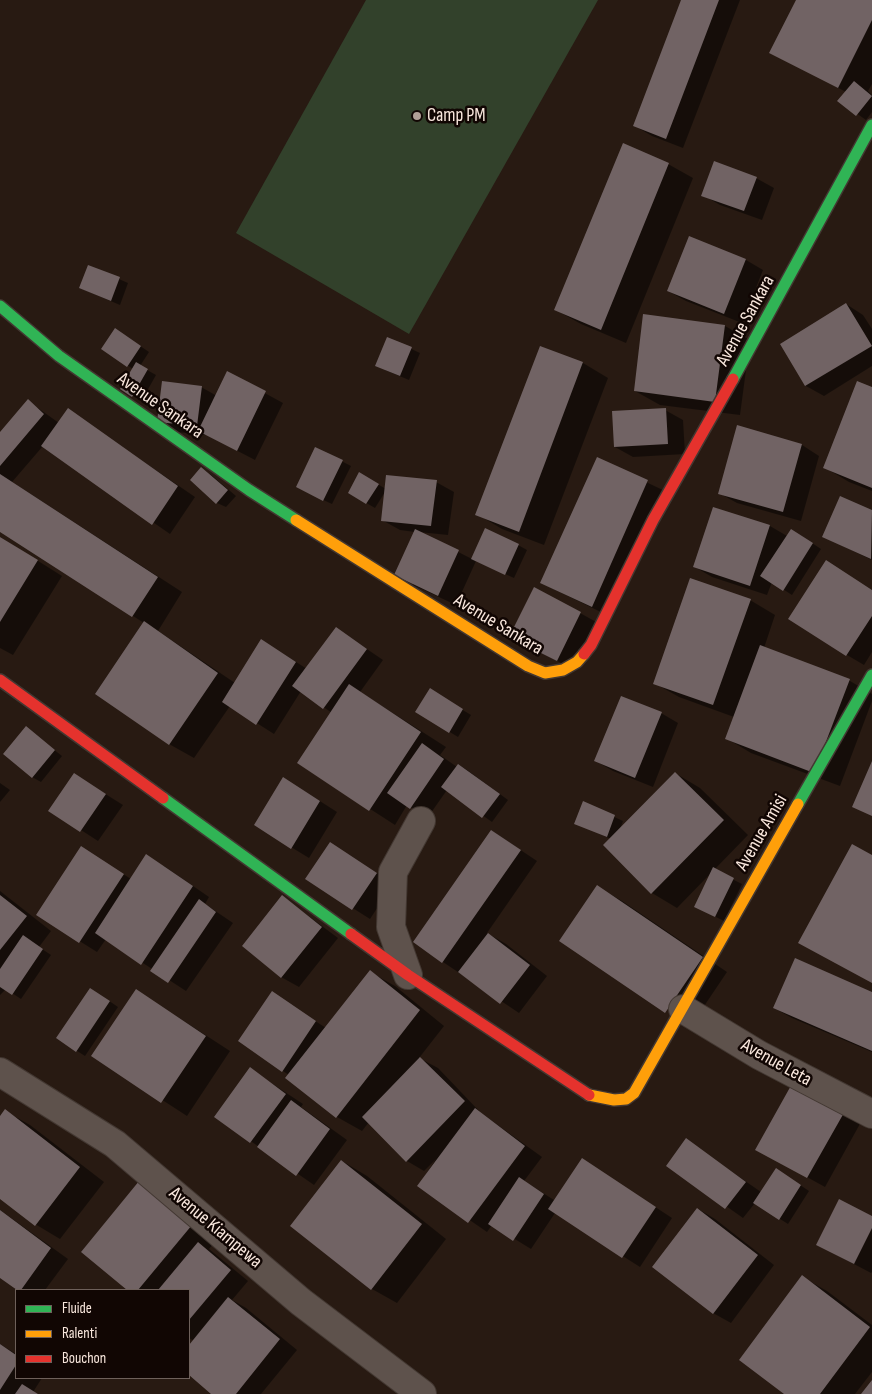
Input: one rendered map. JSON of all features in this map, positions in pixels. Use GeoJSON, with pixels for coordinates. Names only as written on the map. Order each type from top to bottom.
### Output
{"type":"FeatureCollection","features":[{"type":"Feature","properties":{"kind":"street","name":"Avenue Sankara"},"geometry":{"type":"LineString","coordinates":[[0,306],[59,356],[249,490],[528,666],[546,673],[564,670],[578,662],[591,645],[653,520],[741,366],[872,124]]}},
{"type":"Feature","properties":{"kind":"street","name":"Avenue Amisi"},"geometry":{"type":"LineString","coordinates":[[0,680],[408,975],[584,1092],[605,1100],[626,1099],[634,1094],[872,675]]}},
{"type":"Feature","properties":{"kind":"street"},"geometry":{"type":"LineString","coordinates":[[408,975],[391,927],[393,872],[421,821]]}},
{"type":"Feature","properties":{"kind":"street","name":"Avenue Leta"},"geometry":{"type":"LineString","coordinates":[[683,1009],[759,1055],[872,1114]]}},
{"type":"Feature","properties":{"kind":"street","name":"Avenue Kiampewa"},"geometry":{"type":"LineString","coordinates":[[0,1072],[114,1144],[301,1302],[422,1394]]}},
{"type":"Feature","properties":{"kind":"green space","name":"Camp PM"},"geometry":{"type":"Polygon","coordinates":[[[366,0],[598,0],[409,334],[236,233],[366,0]]]}},
{"type":"Feature","properties":{"kind":"building"},"geometry":{"type":"Polygon","coordinates":[[[681,0],[719,0],[666,139],[633,126],[681,0]]]}},
{"type":"Feature","properties":{"kind":"building"},"geometry":{"type":"Polygon","coordinates":[[[796,0],[872,0],[872,20],[838,88],[769,53],[796,0]]]}},
{"type":"Feature","properties":{"kind":"building"},"geometry":{"type":"Polygon","coordinates":[[[854,81],[872,96],[856,116],[837,101],[854,81]]]}},
{"type":"Feature","properties":{"kind":"building"},"geometry":{"type":"Polygon","coordinates":[[[623,143],[669,163],[601,330],[554,310],[623,143]]]}},
{"type":"Feature","properties":{"kind":"building"},"geometry":{"type":"Polygon","coordinates":[[[714,161],[757,177],[744,211],[701,196],[714,161]]]}},
{"type":"Feature","properties":{"kind":"building"},"geometry":{"type":"Polygon","coordinates":[[[689,236],[746,259],[724,314],[667,291],[689,236]]]}},
{"type":"Feature","properties":{"kind":"building"},"geometry":{"type":"Polygon","coordinates":[[[88,265],[120,277],[111,301],[79,288],[88,265]]]}},
{"type":"Feature","properties":{"kind":"building"},"geometry":{"type":"Polygon","coordinates":[[[846,303],[872,346],[805,386],[780,344],[846,303]]]}},
{"type":"Feature","properties":{"kind":"building"},"geometry":{"type":"Polygon","coordinates":[[[643,314],[725,325],[715,402],[634,391],[643,314]]]}},
{"type":"Feature","properties":{"kind":"building"},"geometry":{"type":"Polygon","coordinates":[[[115,328],[141,346],[127,367],[101,349],[115,328]]]}},
{"type":"Feature","properties":{"kind":"building"},"geometry":{"type":"Polygon","coordinates":[[[387,337],[412,347],[400,376],[375,366],[387,337]]]}},
{"type":"Feature","properties":{"kind":"building"},"geometry":{"type":"Polygon","coordinates":[[[540,346],[583,362],[519,532],[475,515],[540,346]]]}},
{"type":"Feature","properties":{"kind":"building"},"geometry":{"type":"Polygon","coordinates":[[[136,362],[148,369],[132,397],[120,389],[136,362]]]}},
{"type":"Feature","properties":{"kind":"building"},"geometry":{"type":"Polygon","coordinates":[[[227,371],[266,391],[237,451],[198,431],[227,371]]]}},
{"type":"Feature","properties":{"kind":"building"},"geometry":{"type":"Polygon","coordinates":[[[162,381],[202,386],[197,426],[157,422],[162,381]]]}},
{"type":"Feature","properties":{"kind":"building"},"geometry":{"type":"Polygon","coordinates":[[[857,381],[872,387],[872,488],[823,468],[857,381]]]}},
{"type":"Feature","properties":{"kind":"building"},"geometry":{"type":"Polygon","coordinates":[[[28,399],[44,414],[0,466],[0,432],[28,399]]]}},
{"type":"Feature","properties":{"kind":"building"},"geometry":{"type":"Polygon","coordinates":[[[68,408],[178,486],[152,525],[41,446],[68,408]]]}},
{"type":"Feature","properties":{"kind":"building"},"geometry":{"type":"Polygon","coordinates":[[[666,408],[668,444],[614,447],[612,411],[666,408]]]}},
{"type":"Feature","properties":{"kind":"building"},"geometry":{"type":"Polygon","coordinates":[[[737,425],[802,444],[783,512],[718,494],[737,425]]]}},
{"type":"Feature","properties":{"kind":"building"},"geometry":{"type":"Polygon","coordinates":[[[315,447],[343,460],[323,501],[296,487],[315,447]]]}},
{"type":"Feature","properties":{"kind":"building"},"geometry":{"type":"Polygon","coordinates":[[[597,457],[648,480],[592,607],[540,583],[597,457]]]}},
{"type":"Feature","properties":{"kind":"building"},"geometry":{"type":"Polygon","coordinates":[[[201,467],[228,490],[216,504],[190,480],[201,467]]]}},
{"type":"Feature","properties":{"kind":"building"},"geometry":{"type":"Polygon","coordinates":[[[359,472],[379,484],[366,504],[348,493],[359,472]]]}},
{"type":"Feature","properties":{"kind":"building"},"geometry":{"type":"Polygon","coordinates":[[[0,474],[158,577],[132,617],[0,532],[0,474]]]}},
{"type":"Feature","properties":{"kind":"building"},"geometry":{"type":"Polygon","coordinates":[[[386,475],[437,480],[431,526],[381,521],[386,475]]]}},
{"type":"Feature","properties":{"kind":"building"},"geometry":{"type":"Polygon","coordinates":[[[840,496],[872,510],[871,559],[822,537],[840,496]]]}},
{"type":"Feature","properties":{"kind":"building"},"geometry":{"type":"Polygon","coordinates":[[[713,507],[770,525],[750,586],[693,567],[713,507]]]}},
{"type":"Feature","properties":{"kind":"building"},"geometry":{"type":"Polygon","coordinates":[[[485,528],[519,544],[505,575],[471,559],[485,528]]]}},
{"type":"Feature","properties":{"kind":"building"},"geometry":{"type":"Polygon","coordinates":[[[415,529],[459,550],[438,596],[394,575],[415,529]]]}},
{"type":"Feature","properties":{"kind":"building"},"geometry":{"type":"Polygon","coordinates":[[[791,529],[813,543],[783,591],[760,576],[791,529]]]}},
{"type":"Feature","properties":{"kind":"building"},"geometry":{"type":"Polygon","coordinates":[[[0,537],[38,560],[0,622],[0,537]]]}},
{"type":"Feature","properties":{"kind":"building"},"geometry":{"type":"Polygon","coordinates":[[[826,560],[872,590],[872,616],[846,656],[788,619],[826,560]]]}},
{"type":"Feature","properties":{"kind":"building"},"geometry":{"type":"Polygon","coordinates":[[[690,578],[751,599],[713,705],[653,684],[690,578]]]}},
{"type":"Feature","properties":{"kind":"building"},"geometry":{"type":"Polygon","coordinates":[[[534,587],[581,612],[557,661],[509,637],[534,587]]]}},
{"type":"Feature","properties":{"kind":"building"},"geometry":{"type":"Polygon","coordinates":[[[144,621],[218,673],[169,745],[95,694],[144,621]]]}},
{"type":"Feature","properties":{"kind":"building"},"geometry":{"type":"Polygon","coordinates":[[[336,627],[367,649],[323,709],[292,686],[336,627]]]}},
{"type":"Feature","properties":{"kind":"building"},"geometry":{"type":"Polygon","coordinates":[[[261,639],[296,662],[256,725],[222,702],[261,639]]]}},
{"type":"Feature","properties":{"kind":"building"},"geometry":{"type":"Polygon","coordinates":[[[760,645],[850,679],[814,773],[725,739],[760,645]]]}},
{"type":"Feature","properties":{"kind":"building"},"geometry":{"type":"Polygon","coordinates":[[[349,684],[421,732],[369,811],[297,763],[349,684]]]}},
{"type":"Feature","properties":{"kind":"building"},"geometry":{"type":"Polygon","coordinates":[[[430,688],[463,709],[449,733],[415,712],[430,688]]]}},
{"type":"Feature","properties":{"kind":"building"},"geometry":{"type":"Polygon","coordinates":[[[621,696],[662,712],[635,778],[594,761],[621,696]]]}},
{"type":"Feature","properties":{"kind":"building"},"geometry":{"type":"Polygon","coordinates":[[[26,726],[55,750],[32,778],[3,754],[26,726]]]}},
{"type":"Feature","properties":{"kind":"building"},"geometry":{"type":"Polygon","coordinates":[[[422,743],[444,759],[410,809],[387,793],[422,743]]]}},
{"type":"Feature","properties":{"kind":"building"},"geometry":{"type":"Polygon","coordinates":[[[872,761],[872,816],[852,807],[872,761]]]}},
{"type":"Feature","properties":{"kind":"building"},"geometry":{"type":"Polygon","coordinates":[[[458,764],[500,794],[482,818],[441,787],[458,764]]]}},
{"type":"Feature","properties":{"kind":"building"},"geometry":{"type":"Polygon","coordinates":[[[675,772],[724,820],[651,894],[603,845],[675,772]]]}},
{"type":"Feature","properties":{"kind":"building"},"geometry":{"type":"Polygon","coordinates":[[[74,773],[106,794],[80,832],[48,811],[74,773]]]}},
{"type":"Feature","properties":{"kind":"building"},"geometry":{"type":"Polygon","coordinates":[[[283,777],[320,801],[291,849],[254,825],[283,777]]]}},
{"type":"Feature","properties":{"kind":"building"},"geometry":{"type":"Polygon","coordinates":[[[583,801],[615,815],[607,837],[574,824],[583,801]]]}},
{"type":"Feature","properties":{"kind":"building"},"geometry":{"type":"Polygon","coordinates":[[[491,830],[521,850],[442,963],[413,942],[491,830]]]}},
{"type":"Feature","properties":{"kind":"building"},"geometry":{"type":"Polygon","coordinates":[[[330,842],[377,873],[352,910],[305,879],[330,842]]]}},
{"type":"Feature","properties":{"kind":"building"},"geometry":{"type":"Polygon","coordinates":[[[852,844],[872,855],[872,983],[798,943],[852,844]]]}},
{"type":"Feature","properties":{"kind":"building"},"geometry":{"type":"Polygon","coordinates":[[[81,846],[124,874],[79,943],[36,915],[81,846]]]}},
{"type":"Feature","properties":{"kind":"building"},"geometry":{"type":"Polygon","coordinates":[[[146,854],[193,886],[141,965],[95,933],[146,854]]]}},
{"type":"Feature","properties":{"kind":"building"},"geometry":{"type":"Polygon","coordinates":[[[713,867],[734,878],[715,917],[694,907],[713,867]]]}},
{"type":"Feature","properties":{"kind":"building"},"geometry":{"type":"Polygon","coordinates":[[[597,885],[703,957],[665,1013],[559,941],[597,885]]]}},
{"type":"Feature","properties":{"kind":"building"},"geometry":{"type":"Polygon","coordinates":[[[0,895],[27,916],[0,950],[0,895]]]}},
{"type":"Feature","properties":{"kind":"building"},"geometry":{"type":"Polygon","coordinates":[[[282,895],[322,927],[281,978],[242,946],[282,895]]]}},
{"type":"Feature","properties":{"kind":"building"},"geometry":{"type":"Polygon","coordinates":[[[199,899],[216,912],[168,983],[150,971],[199,899]]]}},
{"type":"Feature","properties":{"kind":"building"},"geometry":{"type":"Polygon","coordinates":[[[488,933],[530,965],[500,1004],[458,972],[488,933]]]}},
{"type":"Feature","properties":{"kind":"building"},"geometry":{"type":"Polygon","coordinates":[[[23,935],[43,949],[12,995],[0,987],[0,969],[23,935]]]}},
{"type":"Feature","properties":{"kind":"building"},"geometry":{"type":"Polygon","coordinates":[[[795,958],[872,992],[872,1051],[773,1008],[795,958]]]}},
{"type":"Feature","properties":{"kind":"building"},"geometry":{"type":"Polygon","coordinates":[[[370,970],[420,1010],[336,1118],[285,1078],[370,970]]]}},
{"type":"Feature","properties":{"kind":"building"},"geometry":{"type":"Polygon","coordinates":[[[90,988],[110,1001],[76,1052],[56,1038],[90,988]]]}},
{"type":"Feature","properties":{"kind":"building"},"geometry":{"type":"Polygon","coordinates":[[[136,989],[206,1036],[161,1103],[91,1056],[136,989]]]}},
{"type":"Feature","properties":{"kind":"building"},"geometry":{"type":"Polygon","coordinates":[[[272,991],[316,1021],[282,1072],[238,1041],[272,991]]]}},
{"type":"Feature","properties":{"kind":"building"},"geometry":{"type":"Polygon","coordinates":[[[420,1057],[465,1101],[406,1162],[362,1117],[420,1057]]]}},
{"type":"Feature","properties":{"kind":"building"},"geometry":{"type":"Polygon","coordinates":[[[250,1067],[286,1094],[250,1143],[214,1117],[250,1067]]]}},
{"type":"Feature","properties":{"kind":"building"},"geometry":{"type":"Polygon","coordinates":[[[793,1082],[845,1111],[807,1178],[755,1150],[793,1082]]]}},
{"type":"Feature","properties":{"kind":"building"},"geometry":{"type":"Polygon","coordinates":[[[291,1100],[330,1129],[296,1176],[257,1147],[291,1100]]]}},
{"type":"Feature","properties":{"kind":"building"},"geometry":{"type":"Polygon","coordinates":[[[475,1108],[525,1146],[468,1223],[417,1186],[475,1108]]]}},
{"type":"Feature","properties":{"kind":"building"},"geometry":{"type":"Polygon","coordinates":[[[5,1109],[80,1167],[35,1226],[0,1199],[0,1116],[5,1109]]]}},
{"type":"Feature","properties":{"kind":"building"},"geometry":{"type":"Polygon","coordinates":[[[686,1138],[746,1182],[725,1209],[666,1166],[686,1138]]]}},
{"type":"Feature","properties":{"kind":"building"},"geometry":{"type":"Polygon","coordinates":[[[582,1158],[656,1207],[622,1258],[548,1209],[582,1158]]]}},
{"type":"Feature","properties":{"kind":"building"},"geometry":{"type":"Polygon","coordinates":[[[341,1160],[422,1224],[371,1290],[290,1226],[341,1160]]]}},
{"type":"Feature","properties":{"kind":"building"},"geometry":{"type":"Polygon","coordinates":[[[776,1168],[801,1185],[779,1220],[753,1203],[776,1168]]]}},
{"type":"Feature","properties":{"kind":"building"},"geometry":{"type":"Polygon","coordinates":[[[144,1175],[197,1219],[139,1289],[126,1289],[81,1252],[144,1175]]]}},
{"type":"Feature","properties":{"kind":"building"},"geometry":{"type":"Polygon","coordinates":[[[519,1177],[544,1194],[513,1241],[488,1224],[519,1177]]]}},
{"type":"Feature","properties":{"kind":"building"},"geometry":{"type":"Polygon","coordinates":[[[839,1199],[872,1216],[872,1228],[854,1264],[816,1245],[839,1199]]]}},
{"type":"Feature","properties":{"kind":"building"},"geometry":{"type":"Polygon","coordinates":[[[697,1208],[758,1255],[713,1314],[652,1267],[697,1208]]]}},
{"type":"Feature","properties":{"kind":"building"},"geometry":{"type":"Polygon","coordinates":[[[0,1210],[51,1248],[22,1289],[16,1289],[0,1278],[0,1210]]]}},
{"type":"Feature","properties":{"kind":"building"},"geometry":{"type":"Polygon","coordinates":[[[198,1242],[231,1270],[190,1319],[190,1289],[159,1289],[198,1242]]]}},
{"type":"Feature","properties":{"kind":"building"},"geometry":{"type":"Polygon","coordinates":[[[802,1275],[870,1327],[820,1394],[784,1394],[739,1360],[802,1275]]]}},
{"type":"Feature","properties":{"kind":"building"},"geometry":{"type":"Polygon","coordinates":[[[228,1297],[280,1339],[236,1394],[211,1394],[190,1376],[190,1344],[228,1297]]]}},
{"type":"Feature","properties":{"kind":"building"},"geometry":{"type":"Polygon","coordinates":[[[0,1344],[15,1354],[15,1367],[0,1390],[0,1344]]]}},
{"type":"Feature","properties":{"kind":"building"},"geometry":{"type":"Polygon","coordinates":[[[872,1380],[872,1394],[861,1394],[872,1380]]]}},
{"type":"Feature","properties":{"kind":"building"},"geometry":{"type":"Polygon","coordinates":[[[22,1384],[38,1394],[15,1394],[22,1384]]]}},
{"type":"Feature","properties":{"kind":"traffic: fast"},"geometry":{"type":"LineString","coordinates":[[733,379],[872,125]]}},
{"type":"Feature","properties":{"kind":"traffic: fast"},"geometry":{"type":"LineString","coordinates":[[0,306],[59,356],[249,490],[296,520]]}},
{"type":"Feature","properties":{"kind":"traffic: fast"},"geometry":{"type":"LineString","coordinates":[[798,804],[872,675]]}},
{"type":"Feature","properties":{"kind":"traffic: fast"},"geometry":{"type":"LineString","coordinates":[[163,798],[351,934]]}},
{"type":"Feature","properties":{"kind":"traffic: slow"},"geometry":{"type":"LineString","coordinates":[[296,520],[528,666],[545,673],[563,670],[577,662],[584,654]]}},
{"type":"Feature","properties":{"kind":"traffic: slow"},"geometry":{"type":"LineString","coordinates":[[589,1095],[614,1100],[626,1099],[634,1093],[798,804]]}},
{"type":"Feature","properties":{"kind":"traffic: jam"},"geometry":{"type":"LineString","coordinates":[[584,654],[591,645],[653,520],[733,379]]}},
{"type":"Feature","properties":{"kind":"traffic: jam"},"geometry":{"type":"LineString","coordinates":[[0,680],[163,798]]}},
{"type":"Feature","properties":{"kind":"traffic: jam"},"geometry":{"type":"LineString","coordinates":[[351,934],[408,975],[589,1095]]}},
{"type":"Feature","properties":{"kind":"place","name":"Camp PM"},"geometry":{"type":"Point","coordinates":[417,116]}}]}
